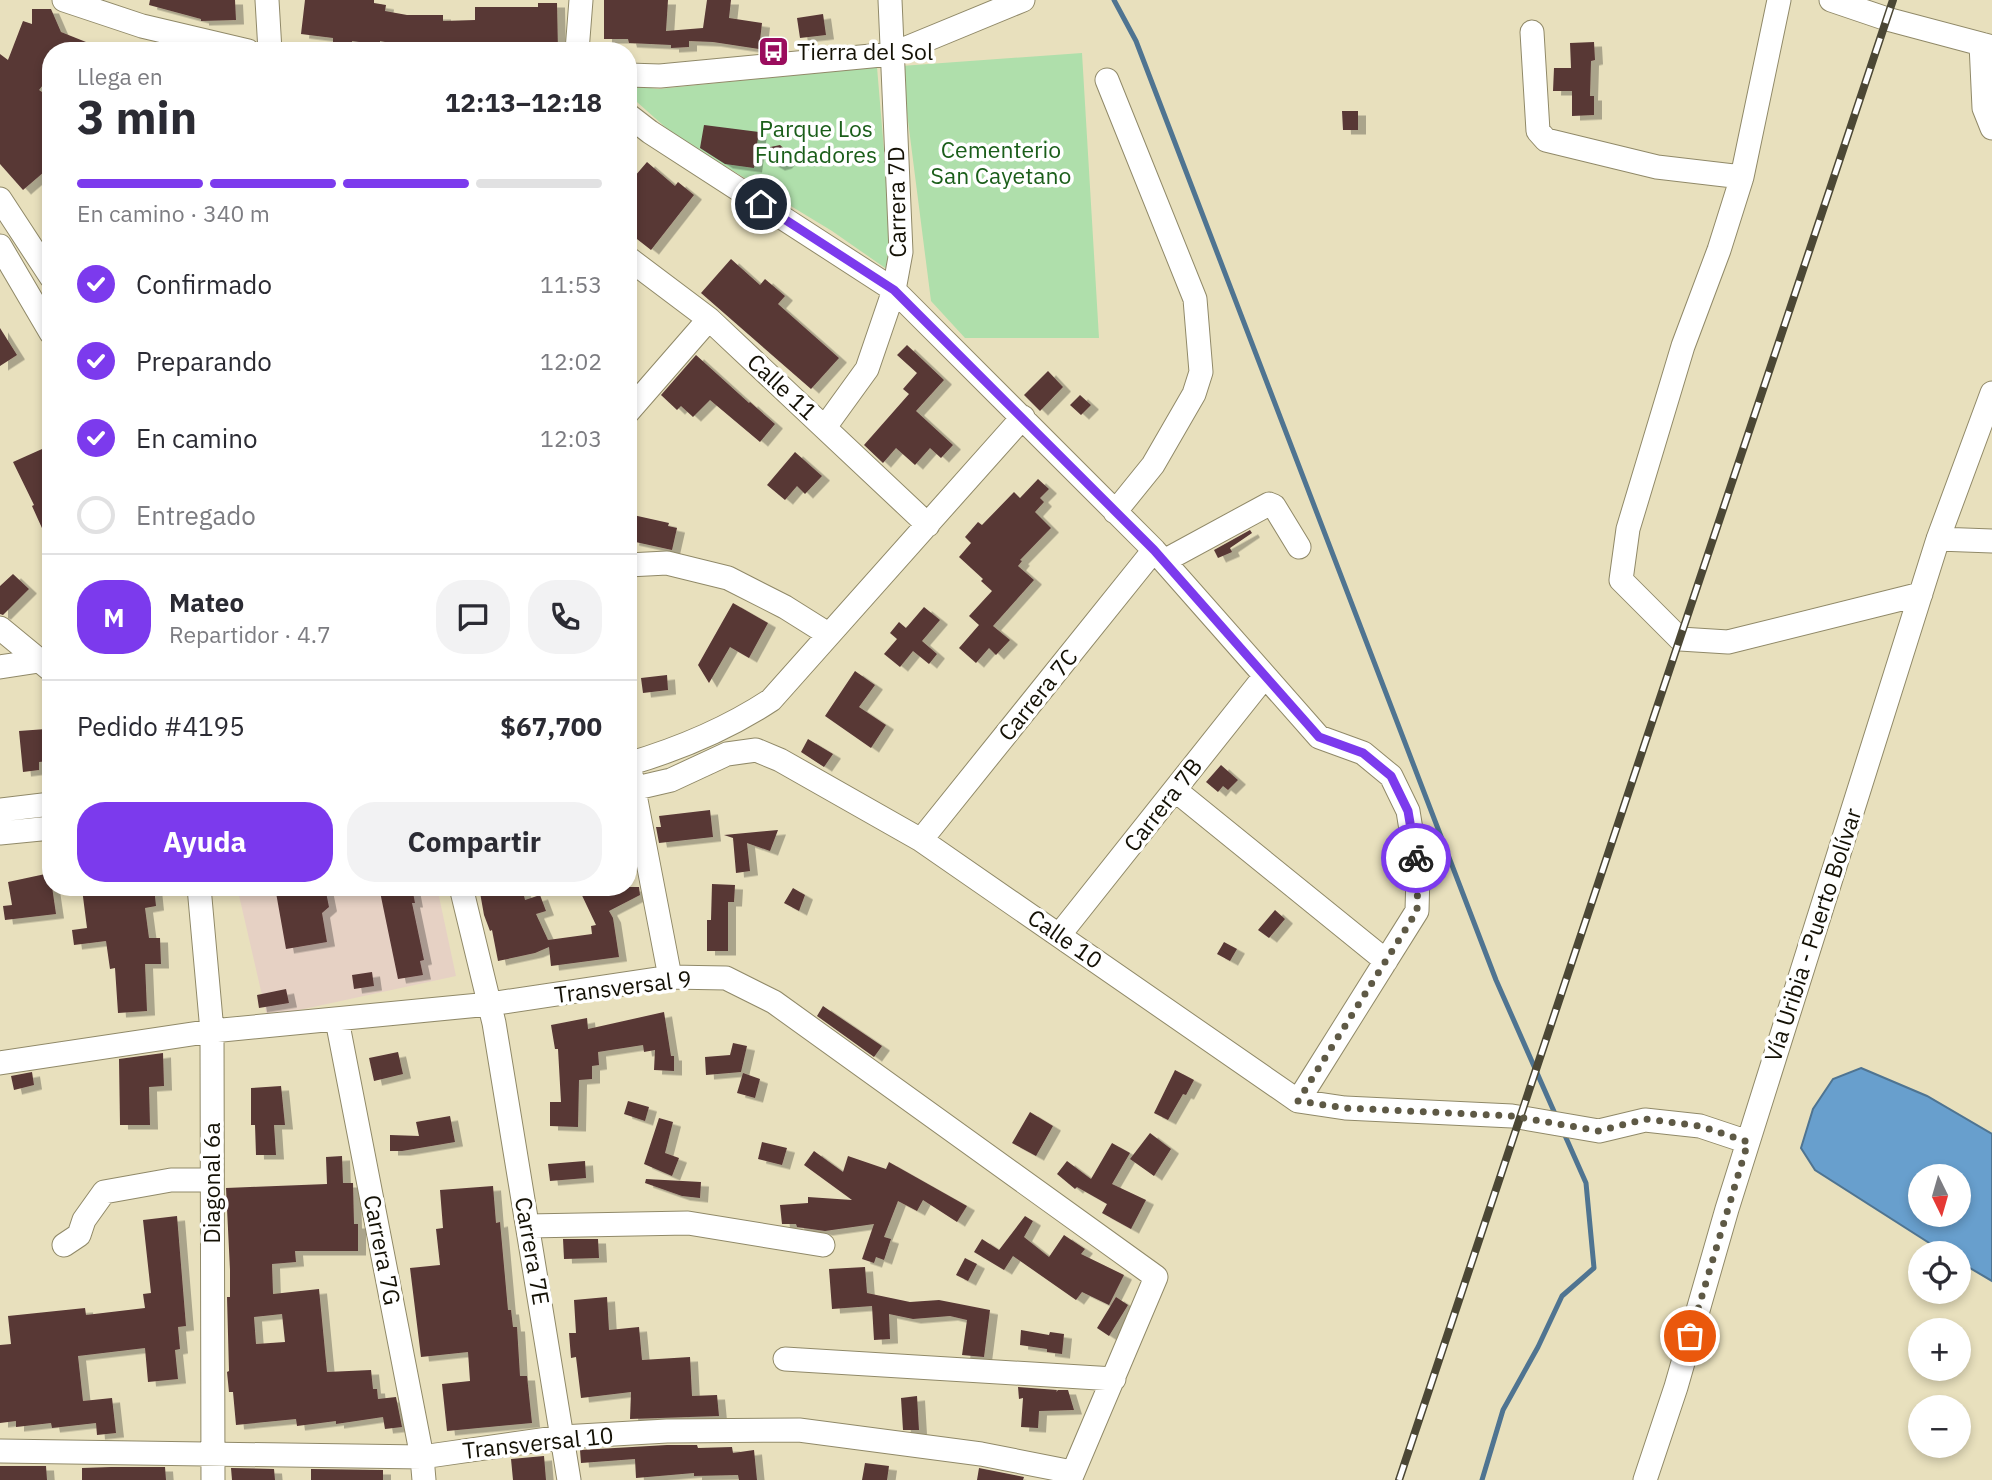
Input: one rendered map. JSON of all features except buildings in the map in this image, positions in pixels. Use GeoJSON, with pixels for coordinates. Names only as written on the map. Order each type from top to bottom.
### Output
{"type":"FeatureCollection","features":[{"type":"Feature","properties":{"kind":"street"},"geometry":{"type":"LineString","coordinates":[[64,0],[142,26],[210,42]]}},
{"type":"Feature","properties":{"kind":"street"},"geometry":{"type":"LineString","coordinates":[[267,0],[269,42]]}},
{"type":"Feature","properties":{"kind":"street"},"geometry":{"type":"LineString","coordinates":[[578,42],[581,0]]}},
{"type":"Feature","properties":{"kind":"street","name":"Carrera 7D"},"geometry":{"type":"LineString","coordinates":[[824,427],[867,369],[894,290],[901,252],[890,0]]}},
{"type":"Feature","properties":{"kind":"street"},"geometry":{"type":"LineString","coordinates":[[637,75],[660,76],[892,54],[1023,0]]}},
{"type":"Feature","properties":{"kind":"street"},"geometry":{"type":"LineString","coordinates":[[1779,0],[1742,177],[1719,250],[1683,346],[1628,529],[1621,580],[1680,639],[1728,642],[1921,594]]}},
{"type":"Feature","properties":{"kind":"street"},"geometry":{"type":"LineString","coordinates":[[1832,0],[1887,19],[1987,45],[1984,108],[1992,128]]}},
{"type":"Feature","properties":{"kind":"street"},"geometry":{"type":"LineString","coordinates":[[1532,32],[1538,131],[1546,140],[1657,167],[1742,177]]}},
{"type":"Feature","properties":{"kind":"street"},"geometry":{"type":"LineString","coordinates":[[1107,80],[1195,299],[1201,372],[1194,394],[1153,465],[1115,512]]}},
{"type":"Feature","properties":{"kind":"street"},"geometry":{"type":"LineString","coordinates":[[637,122],[894,290],[1159,556],[1319,737],[1363,753],[1391,776],[1408,811],[1418,873],[1417,911],[1298,1101]]}},
{"type":"Feature","properties":{"kind":"street"},"geometry":{"type":"LineString","coordinates":[[0,199],[42,263]]}},
{"type":"Feature","properties":{"kind":"street"},"geometry":{"type":"LineString","coordinates":[[0,246],[42,317]]}},
{"type":"Feature","properties":{"kind":"street","name":"Calle 11"},"geometry":{"type":"LineString","coordinates":[[637,265],[709,319],[928,525]]}},
{"type":"Feature","properties":{"kind":"street"},"geometry":{"type":"LineString","coordinates":[[637,402],[709,319]]}},
{"type":"Feature","properties":{"kind":"street","name":"Vía Uribia - Puerto Bolívar"},"geometry":{"type":"LineString","coordinates":[[1645,1480],[1676,1387],[1748,1142],[1938,540],[1992,393]]}},
{"type":"Feature","properties":{"kind":"street"},"geometry":{"type":"LineString","coordinates":[[637,760],[694,742],[750,714],[771,700],[1023,417]]}},
{"type":"Feature","properties":{"kind":"street","name":"Carrera 7C"},"geometry":{"type":"LineString","coordinates":[[921,840],[1159,556],[1269,504],[1274,506],[1299,547]]}},
{"type":"Feature","properties":{"kind":"street"},"geometry":{"type":"LineString","coordinates":[[1938,540],[1992,541]]}},
{"type":"Feature","properties":{"kind":"street"},"geometry":{"type":"LineString","coordinates":[[637,565],[667,563],[728,578],[785,607],[828,634]]}},
{"type":"Feature","properties":{"kind":"street"},"geometry":{"type":"LineString","coordinates":[[0,628],[42,663]]}},
{"type":"Feature","properties":{"kind":"street"},"geometry":{"type":"LineString","coordinates":[[0,667],[42,666]]}},
{"type":"Feature","properties":{"kind":"street","name":"Carrera 7B"},"geometry":{"type":"LineString","coordinates":[[1060,934],[1265,676]]}},
{"type":"Feature","properties":{"kind":"street","name":"Calle 10"},"geometry":{"type":"LineString","coordinates":[[637,788],[671,780],[727,754],[757,750],[780,760],[921,840],[1298,1101],[1345,1108],[1512,1116],[1599,1131],[1645,1119],[1700,1126],[1748,1142]]}},
{"type":"Feature","properties":{"kind":"street"},"geometry":{"type":"LineString","coordinates":[[1175,790],[1386,961]]}},
{"type":"Feature","properties":{"kind":"street"},"geometry":{"type":"LineString","coordinates":[[0,810],[42,805]]}},
{"type":"Feature","properties":{"kind":"street"},"geometry":{"type":"LineString","coordinates":[[637,819],[670,977]]}},
{"type":"Feature","properties":{"kind":"street"},"geometry":{"type":"LineString","coordinates":[[0,833],[42,829]]}},
{"type":"Feature","properties":{"kind":"street","name":"Diagonal 6a"},"geometry":{"type":"LineString","coordinates":[[200,896],[212,1031],[213,1480]]}},
{"type":"Feature","properties":{"kind":"street","name":"Carrera 7E"},"geometry":{"type":"LineString","coordinates":[[463,896],[492,1014],[569,1480]]}},
{"type":"Feature","properties":{"kind":"street","name":"Transversal 9"},"geometry":{"type":"LineString","coordinates":[[0,1063],[212,1031],[337,1020],[492,1014],[670,977],[726,978],[774,1002],[1156,1277],[1114,1379]]}},
{"type":"Feature","properties":{"kind":"street","name":"Carrera 7G"},"geometry":{"type":"LineString","coordinates":[[337,1020],[422,1457],[424,1480]]}},
{"type":"Feature","properties":{"kind":"street"},"geometry":{"type":"LineString","coordinates":[[64,1245],[79,1235],[84,1220],[104,1192],[171,1180],[212,1180]]}},
{"type":"Feature","properties":{"kind":"street"},"geometry":{"type":"LineString","coordinates":[[528,1226],[688,1223],[823,1245]]}},
{"type":"Feature","properties":{"kind":"street"},"geometry":{"type":"LineString","coordinates":[[785,1359],[1114,1379],[1071,1476]]}},
{"type":"Feature","properties":{"kind":"street","name":"Transversal 10"},"geometry":{"type":"LineString","coordinates":[[0,1451],[422,1457],[562,1437],[667,1431],[799,1430],[981,1454],[1071,1476]]}},
{"type":"Feature","properties":{"kind":"shaded area"},"geometry":{"type":"Polygon","coordinates":[[[239,896],[439,896],[456,976],[267,1017],[239,896]]]}},
{"type":"Feature","properties":{"kind":"green space","name":"Cementerio San Cayetano"},"geometry":{"type":"Polygon","coordinates":[[[1082,53],[1099,338],[965,338],[931,301],[901,66],[1082,53]]]}},
{"type":"Feature","properties":{"kind":"green space","name":"Parque Los Fundadores"},"geometry":{"type":"Polygon","coordinates":[[[877,67],[892,246],[888,270],[832,231],[674,135],[637,102],[637,86],[658,89],[877,67]]]}},
{"type":"Feature","properties":{"kind":"water"},"geometry":{"type":"Polygon","coordinates":[[[1861,1068],[1927,1096],[1992,1134],[1992,1281],[1971,1269],[1971,1241],[1926,1241],[1815,1170],[1801,1148],[1813,1109],[1833,1079],[1861,1068]]]}},
{"type":"Feature","properties":{"kind":"waterway"},"geometry":{"type":"LineString","coordinates":[[1114,0],[1136,41],[1496,980],[1556,1116]]}},
{"type":"Feature","properties":{"kind":"waterway"},"geometry":{"type":"LineString","coordinates":[[1482,1480],[1503,1410],[1538,1347],[1562,1296],[1594,1268],[1586,1183],[1563,1131]]}},
{"type":"Feature","properties":{"kind":"railway"},"geometry":{"type":"LineString","coordinates":[[1399,1480],[1893,0]]}},
{"type":"Feature","properties":{"kind":"way so far"},"geometry":{"type":"LineString","coordinates":[[1416,858],[1417,911],[1298,1101],[1345,1108],[1512,1116],[1599,1131],[1645,1119],[1700,1126],[1748,1142],[1690,1336]]}},
{"type":"Feature","properties":{"kind":"place","name":"Tierra del Sol"},"geometry":{"type":"Point","coordinates":[774,52]}},
{"type":"Feature","properties":{"kind":"route"},"geometry":{"type":"LineString","coordinates":[[761,204],[894,290],[1154,550],[1319,737],[1363,753],[1391,776],[1408,811],[1416,858]]}}]}
